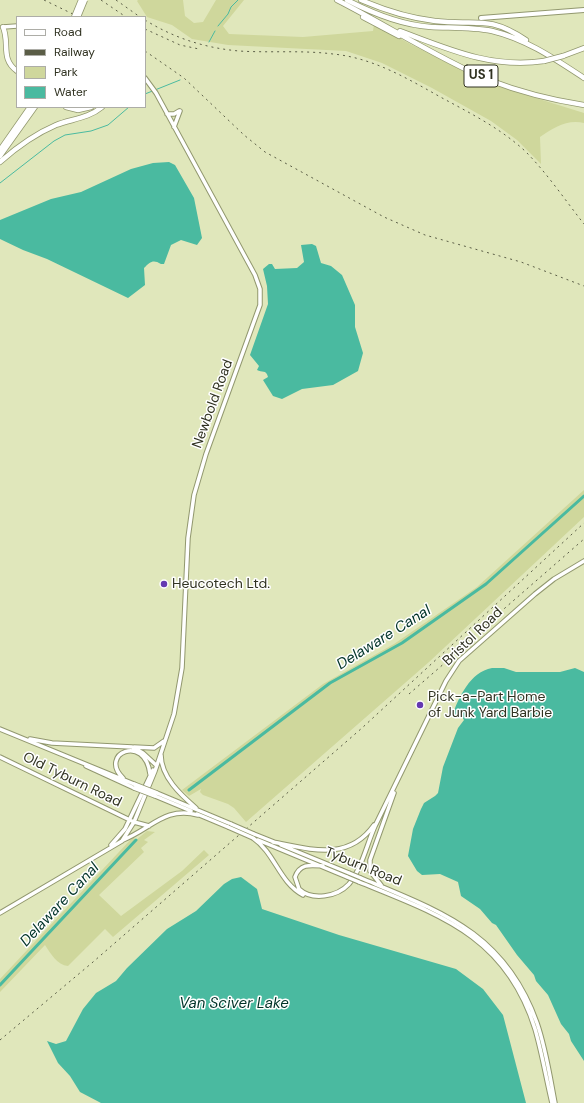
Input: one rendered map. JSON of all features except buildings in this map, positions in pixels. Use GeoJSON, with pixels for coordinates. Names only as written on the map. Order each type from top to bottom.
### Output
{"type":"FeatureCollection","features":[{"type":"Feature","properties":{"kind":"highway"},"geometry":{"type":"LineString","coordinates":[[74,16],[81,0]]}},
{"type":"Feature","properties":{"kind":"highway"},"geometry":{"type":"LineString","coordinates":[[78,16],[85,0]]}},
{"type":"Feature","properties":{"kind":"highway"},"geometry":{"type":"LineString","coordinates":[[332,0],[454,63]]}},
{"type":"Feature","properties":{"kind":"highway","name":"US 1"},"geometry":{"type":"LineString","coordinates":[[337,0],[386,25],[454,63],[510,87],[547,98],[584,105]]}},
{"type":"Feature","properties":{"kind":"highway"},"geometry":{"type":"LineString","coordinates":[[347,0],[379,15],[407,23],[429,27],[477,29],[498,33],[520,40],[546,54]]}},
{"type":"Feature","properties":{"kind":"highway"},"geometry":{"type":"LineString","coordinates":[[361,0],[393,12],[443,22],[483,22],[494,24],[513,32],[584,78]]}},
{"type":"Feature","properties":{"kind":"highway"},"geometry":{"type":"LineString","coordinates":[[416,17],[450,20],[481,18]]}},
{"type":"Feature","properties":{"kind":"highway"},"geometry":{"type":"LineString","coordinates":[[386,25],[444,49],[486,60],[518,64],[544,61],[584,48]]}},
{"type":"Feature","properties":{"kind":"highway"},"geometry":{"type":"LineString","coordinates":[[0,33],[3,27]]}},
{"type":"Feature","properties":{"kind":"highway"},"geometry":{"type":"LineString","coordinates":[[3,27],[5,33],[7,59],[16,70]]}},
{"type":"Feature","properties":{"kind":"highway"},"geometry":{"type":"LineString","coordinates":[[0,150],[29,108]]}},
{"type":"Feature","properties":{"kind":"highway"},"geometry":{"type":"LineString","coordinates":[[0,156],[34,108]]}},
{"type":"Feature","properties":{"kind":"highway"},"geometry":{"type":"LineString","coordinates":[[70,108],[78,110],[87,108]]}},
{"type":"Feature","properties":{"kind":"highway"},"geometry":{"type":"LineString","coordinates":[[0,162],[17,147],[38,134],[91,114],[100,108]]}},
{"type":"Feature","properties":{"kind":"main road"},"geometry":{"type":"LineString","coordinates":[[481,18],[584,10]]}},
{"type":"Feature","properties":{"kind":"main road"},"geometry":{"type":"LineString","coordinates":[[3,27],[16,26]]}},
{"type":"Feature","properties":{"kind":"main road","name":"Newbold Road"},"geometry":{"type":"LineString","coordinates":[[132,821],[167,737],[177,699],[181,676],[188,538],[194,495],[208,450],[259,312],[261,300],[260,289],[255,275],[156,93],[146,79]]}},
{"type":"Feature","properties":{"kind":"main road"},"geometry":{"type":"LineString","coordinates":[[167,114],[174,114],[180,111],[174,126]]}},
{"type":"Feature","properties":{"kind":"main road","name":"Bristol Road"},"geometry":{"type":"LineString","coordinates":[[389,798],[446,681],[460,661],[544,586],[584,561]]}},
{"type":"Feature","properties":{"kind":"main road","name":"Tyburn Road"},"geometry":{"type":"LineString","coordinates":[[0,729],[127,780],[134,786]]}},
{"type":"Feature","properties":{"kind":"main road"},"geometry":{"type":"LineString","coordinates":[[20,737],[52,743],[154,748],[162,744],[167,737]]}},
{"type":"Feature","properties":{"kind":"main road"},"geometry":{"type":"LineString","coordinates":[[132,747],[143,753],[156,765]]}},
{"type":"Feature","properties":{"kind":"main road"},"geometry":{"type":"LineString","coordinates":[[127,780],[119,774],[116,763],[119,755],[126,751],[133,751],[141,754],[148,763],[150,775]]}},
{"type":"Feature","properties":{"kind":"main road"},"geometry":{"type":"LineString","coordinates":[[161,752],[162,768],[166,776],[199,813]]}},
{"type":"Feature","properties":{"kind":"main road","name":"Tyburn Road"},"geometry":{"type":"LineString","coordinates":[[61,754],[323,866],[348,875]]}},
{"type":"Feature","properties":{"kind":"main road","name":"Old Tyburn Road"},"geometry":{"type":"LineString","coordinates":[[0,757],[132,821],[149,826]]}},
{"type":"Feature","properties":{"kind":"main road","name":"Newbold Road"},"geometry":{"type":"LineString","coordinates":[[132,821],[150,775],[156,765]]}},
{"type":"Feature","properties":{"kind":"main road"},"geometry":{"type":"LineString","coordinates":[[382,889],[372,876],[370,866],[395,786]]}},
{"type":"Feature","properties":{"kind":"main road"},"geometry":{"type":"LineString","coordinates":[[254,836],[266,849],[285,880],[294,889],[309,897],[326,898],[346,889],[358,874],[389,798]]}},
{"type":"Feature","properties":{"kind":"main road"},"geometry":{"type":"LineString","coordinates":[[273,842],[313,850],[331,851],[344,848],[359,841],[370,831],[389,798]]}},
{"type":"Feature","properties":{"kind":"main road"},"geometry":{"type":"LineString","coordinates":[[323,866],[308,865],[300,869],[295,877],[299,889],[308,894],[322,896],[338,892],[346,886],[356,873],[389,798]]}},
{"type":"Feature","properties":{"kind":"main road"},"geometry":{"type":"LineString","coordinates":[[0,913],[107,848],[149,826],[175,813],[199,813]]}},
{"type":"Feature","properties":{"kind":"main road"},"geometry":{"type":"LineString","coordinates":[[122,841],[132,821]]}},
{"type":"Feature","properties":{"kind":"main road"},"geometry":{"type":"LineString","coordinates":[[107,848],[121,835],[132,821]]}},
{"type":"Feature","properties":{"kind":"main road","name":"Tyburn Road"},"geometry":{"type":"LineString","coordinates":[[254,836],[273,842],[360,880],[437,910],[462,924],[487,945],[506,966],[524,994],[537,1024],[555,1103]]}},
{"type":"Feature","properties":{"kind":"main road","name":"Tyburn Road"},"geometry":{"type":"LineString","coordinates":[[392,893],[431,911],[456,925],[485,948],[503,968],[518,992],[532,1021],[552,1103]]}},
{"type":"Feature","properties":{"kind":"green space"},"geometry":{"type":"Polygon","coordinates":[[[183,0],[185,16],[194,23],[203,22],[216,0],[244,0],[223,26],[229,34],[303,37],[373,31],[374,24],[412,45],[491,84],[584,113],[584,123],[566,123],[540,137],[541,164],[517,140],[491,121],[432,88],[382,63],[346,51],[228,45],[192,39],[172,25],[147,17],[137,1],[183,0]]]}},
{"type":"Feature","properties":{"kind":"green space"},"geometry":{"type":"Polygon","coordinates":[[[584,490],[584,517],[429,662],[246,822],[234,808],[228,804],[203,795],[200,792],[201,789],[189,796],[182,790],[323,684],[394,644],[477,587],[584,490]]]}},
{"type":"Feature","properties":{"kind":"green space"},"geometry":{"type":"Polygon","coordinates":[[[147,831],[155,832],[144,840],[148,842],[141,848],[144,852],[99,895],[121,916],[182,871],[204,850],[209,855],[113,937],[105,929],[68,966],[57,961],[45,945],[0,992],[0,979],[133,837],[136,840],[147,831]]]}},
{"type":"Feature","properties":{"kind":"water"},"geometry":{"type":"Polygon","coordinates":[[[169,162],[175,165],[194,198],[202,238],[197,245],[181,240],[171,245],[164,264],[154,261],[146,266],[144,268],[145,285],[128,298],[47,259],[0,239],[0,220],[51,199],[81,192],[131,169],[153,163],[169,162]]]}},
{"type":"Feature","properties":{"kind":"water"},"geometry":{"type":"Polygon","coordinates":[[[312,244],[316,246],[321,263],[331,266],[342,275],[355,305],[355,327],[363,353],[358,371],[333,385],[302,389],[282,399],[273,396],[263,380],[268,377],[267,375],[265,372],[257,370],[259,366],[250,355],[268,304],[267,286],[263,269],[269,264],[272,264],[275,269],[297,268],[304,262],[301,245],[312,244]]]}},
{"type":"Feature","properties":{"kind":"water"},"geometry":{"type":"Polygon","coordinates":[[[504,668],[516,672],[560,672],[575,668],[584,672],[584,1061],[571,1041],[569,1034],[561,1024],[548,995],[536,981],[534,975],[517,955],[496,925],[492,923],[480,909],[461,896],[458,882],[440,874],[422,875],[417,871],[408,856],[413,829],[421,809],[424,803],[438,793],[443,767],[458,728],[464,720],[462,717],[452,716],[458,701],[466,686],[477,675],[484,670],[504,668]]]}},
{"type":"Feature","properties":{"kind":"water","name":"Van Sciver Lake"},"geometry":{"type":"Polygon","coordinates":[[[241,877],[257,889],[262,909],[339,935],[456,969],[483,989],[503,1015],[526,1103],[101,1103],[80,1092],[70,1076],[58,1063],[47,1041],[56,1044],[66,1041],[83,1009],[96,993],[116,981],[127,968],[167,929],[196,911],[224,884],[232,879],[241,877]]]}},
{"type":"Feature","properties":{"kind":"waterway"},"geometry":{"type":"LineString","coordinates":[[218,26],[228,14],[231,7],[238,0]]}},
{"type":"Feature","properties":{"kind":"waterway"},"geometry":{"type":"LineString","coordinates":[[209,42],[215,31]]}},
{"type":"Feature","properties":{"kind":"waterway"},"geometry":{"type":"LineString","coordinates":[[146,94],[180,80]]}},
{"type":"Feature","properties":{"kind":"waterway"},"geometry":{"type":"LineString","coordinates":[[0,183],[54,141],[65,135],[91,131],[108,125],[128,108]]}},
{"type":"Feature","properties":{"kind":"waterway","name":"Delaware Canal"},"geometry":{"type":"LineString","coordinates":[[189,790],[330,683],[402,643],[486,584],[584,496]]}},
{"type":"Feature","properties":{"kind":"waterway","name":"Delaware Canal"},"geometry":{"type":"LineString","coordinates":[[0,985],[136,840]]}},
{"type":"Feature","properties":{"kind":"railway"},"geometry":{"type":"LineString","coordinates":[[44,0],[77,16]]}},
{"type":"Feature","properties":{"kind":"railway"},"geometry":{"type":"LineString","coordinates":[[101,0],[125,16]]}},
{"type":"Feature","properties":{"kind":"railway"},"geometry":{"type":"LineString","coordinates":[[116,0],[139,16]]}},
{"type":"Feature","properties":{"kind":"railway"},"geometry":{"type":"LineString","coordinates":[[146,21],[179,37],[202,45],[226,50],[333,54],[363,60],[390,70],[476,116],[516,143],[541,168],[584,224]]}},
{"type":"Feature","properties":{"kind":"railway"},"geometry":{"type":"LineString","coordinates":[[146,29],[180,45],[199,49]]}},
{"type":"Feature","properties":{"kind":"railway"},"geometry":{"type":"LineString","coordinates":[[146,52],[184,78],[244,135],[265,152],[384,217],[425,235],[521,262],[584,286]]}},
{"type":"Feature","properties":{"kind":"railway"},"geometry":{"type":"LineString","coordinates":[[0,1040],[93,962],[362,728],[584,523]]}},
{"type":"Feature","properties":{"kind":"railway"},"geometry":{"type":"LineString","coordinates":[[450,656],[584,539]]}},
{"type":"Feature","properties":{"kind":"railway"},"geometry":{"type":"LineString","coordinates":[[409,694],[454,655]]}},
{"type":"Feature","properties":{"kind":"place","name":"Heucotech Ltd."},"geometry":{"type":"Point","coordinates":[164,584]}},
{"type":"Feature","properties":{"kind":"place","name":"Pick-a-Part Home of Junk Yard Barbie"},"geometry":{"type":"Point","coordinates":[420,705]}}]}
